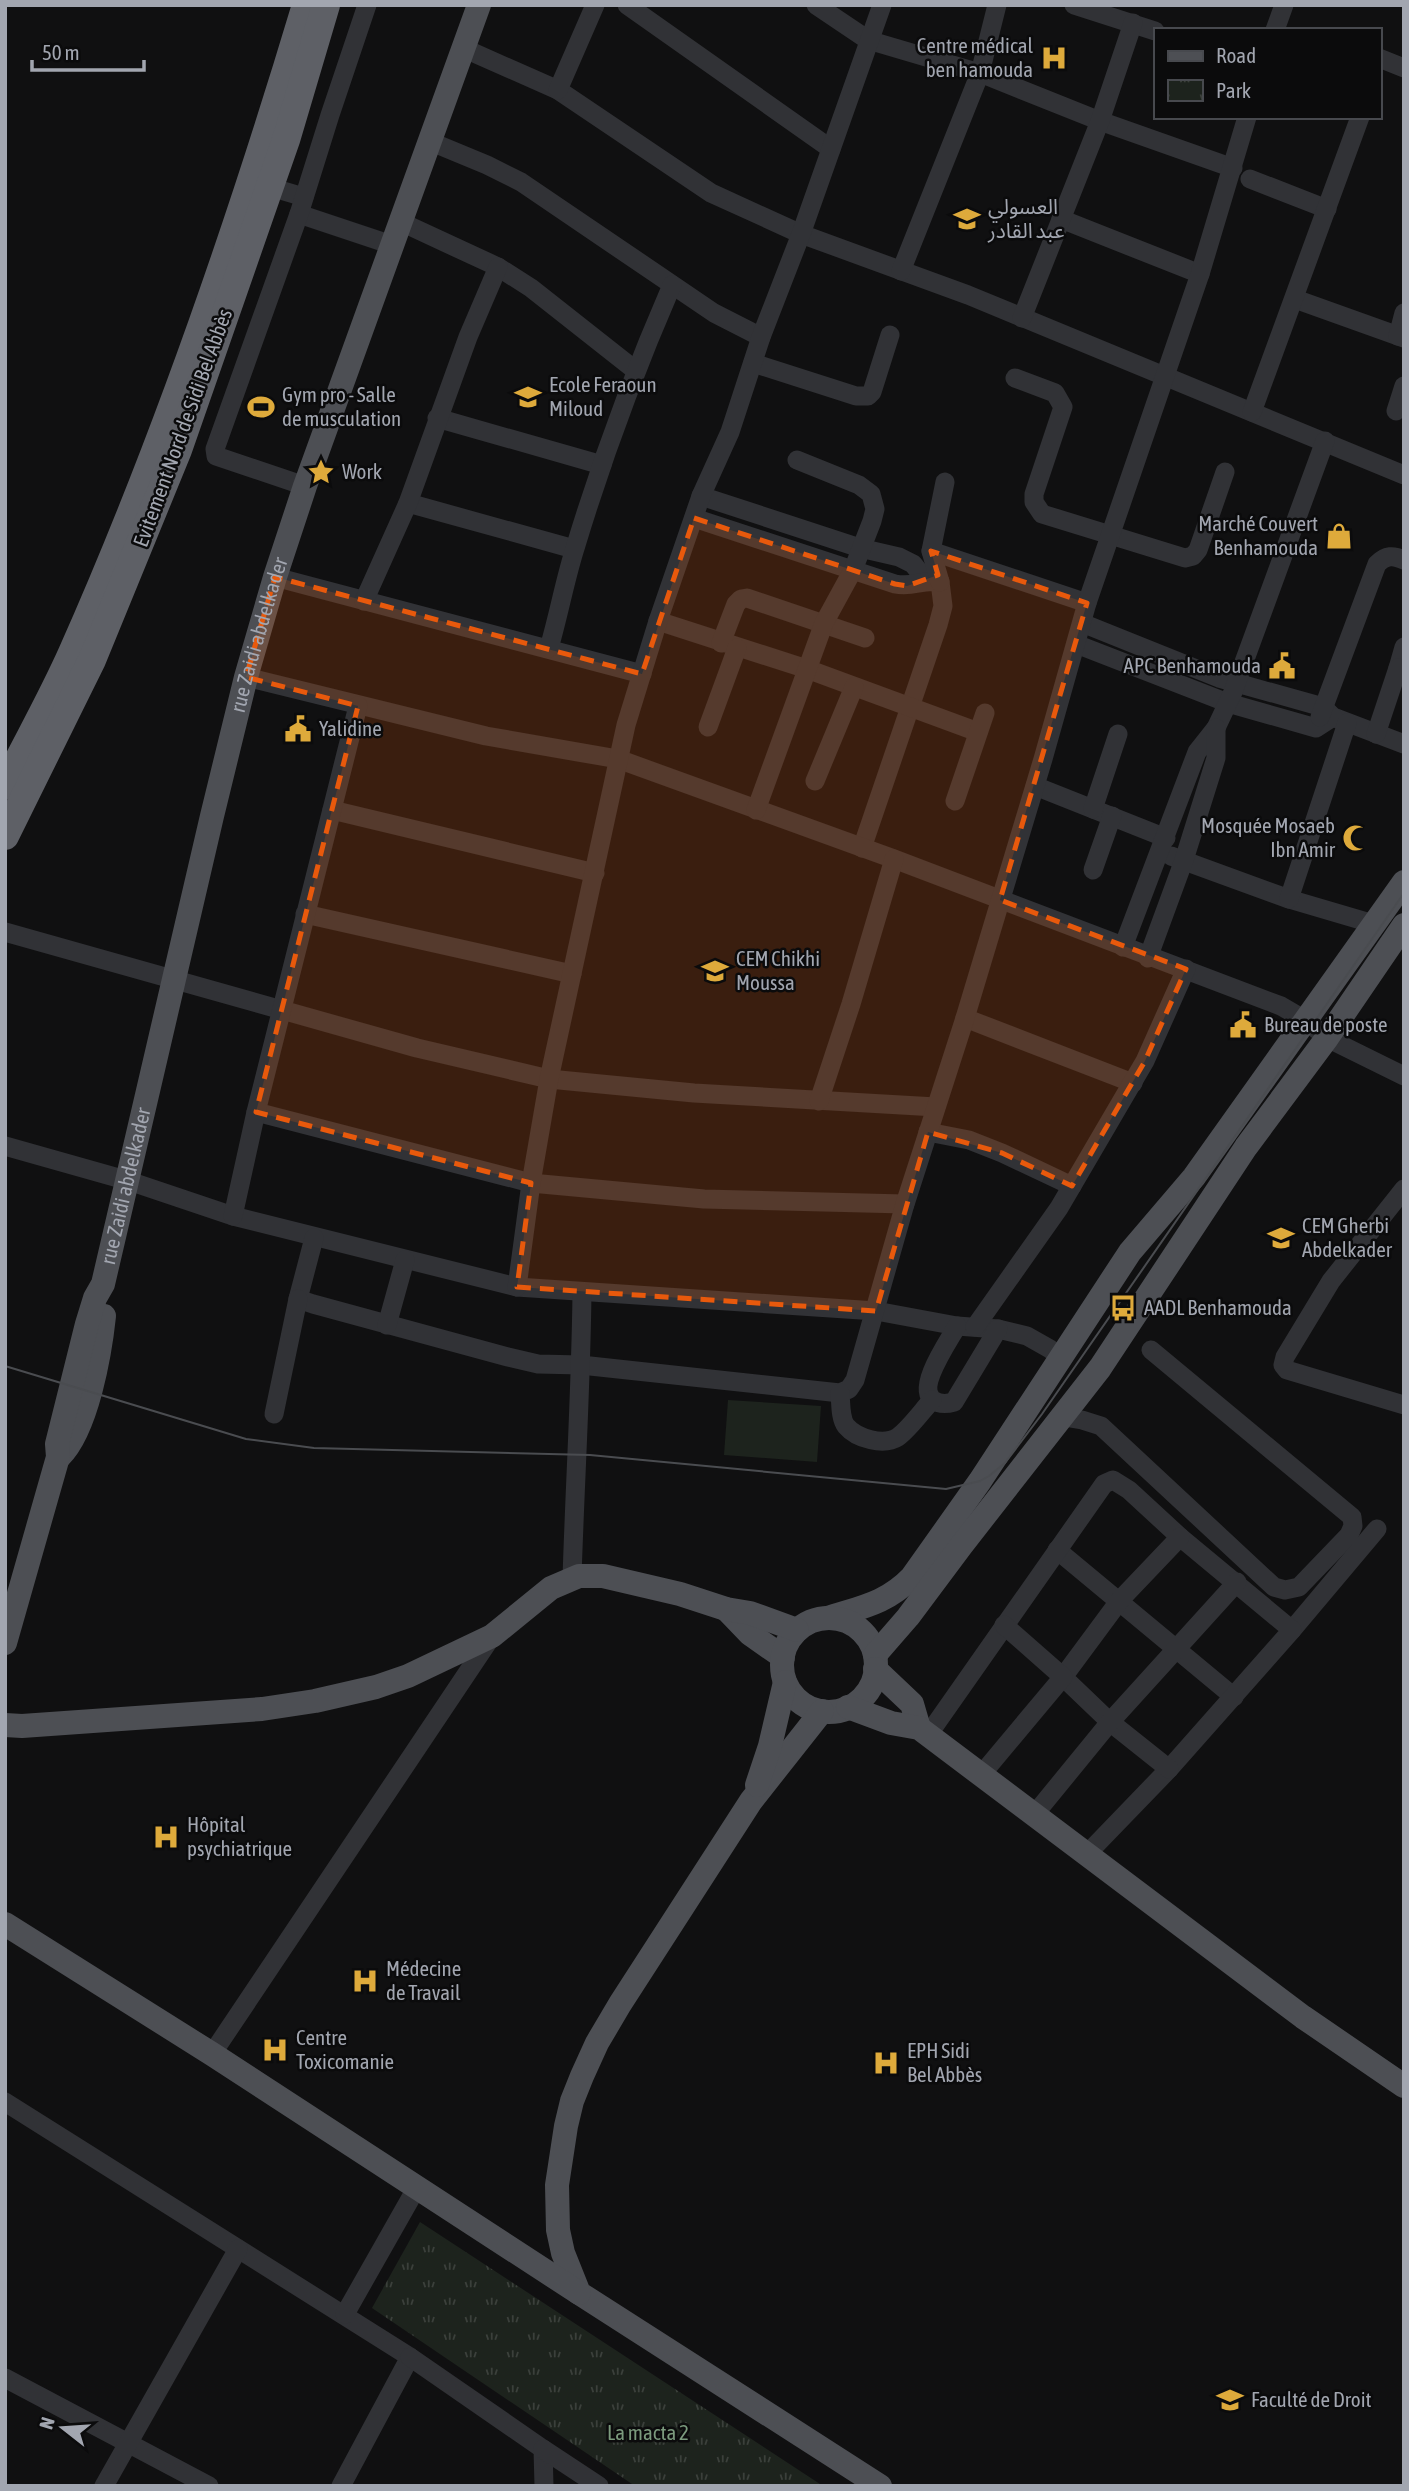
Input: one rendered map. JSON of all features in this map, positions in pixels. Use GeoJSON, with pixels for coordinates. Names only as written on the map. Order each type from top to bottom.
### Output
{"type":"FeatureCollection","features":[{"type":"Feature","properties":{"kind":"highway","name":"Evitement Nord de Sidi Bel Abbès"},"geometry":{"type":"LineString","coordinates":[[5,786],[71,655],[158,443],[263,148],[306,5]]}},
{"type":"Feature","properties":{"kind":"highway","name":"Evitement Nord de Sidi Bel Abbès"},"geometry":{"type":"LineString","coordinates":[[5,836],[92,660],[178,450],[270,187],[326,5]]}},
{"type":"Feature","properties":{"kind":"main road","name":"rue Zaidi abdelkader"},"geometry":{"type":"LineString","coordinates":[[5,1643],[58,1457],[76,1435],[89,1392],[106,1298],[103,1284],[246,677],[305,486],[479,5]]}},
{"type":"Feature","properties":{"kind":"main road"},"geometry":{"type":"LineString","coordinates":[[828,1618],[886,1599],[912,1577],[1062,1359],[1084,1319],[1130,1252],[1194,1177],[1404,882]]}},
{"type":"Feature","properties":{"kind":"main road"},"geometry":{"type":"LineString","coordinates":[[726,1609],[784,1670],[799,1701],[822,1711],[835,1711],[848,1707],[867,1692],[875,1662],[961,1546],[1064,1417],[1141,1309],[1246,1147],[1327,1038],[1404,925]]}},
{"type":"Feature","properties":{"kind":"main road"},"geometry":{"type":"LineString","coordinates":[[5,1725],[188,1715],[275,1707],[376,1687],[408,1676],[492,1636],[551,1588],[572,1578],[603,1576],[750,1613],[797,1630]]}},
{"type":"Feature","properties":{"kind":"main road"},"geometry":{"type":"LineString","coordinates":[[751,1801],[770,1746],[790,1638],[797,1630],[817,1619],[844,1620],[858,1628],[869,1640],[875,1662],[912,1704],[923,1732]]}},
{"type":"Feature","properties":{"kind":"main road"},"geometry":{"type":"LineString","coordinates":[[848,1707],[923,1732],[1303,2017],[1404,2086]]}},
{"type":"Feature","properties":{"kind":"main road"},"geometry":{"type":"LineString","coordinates":[[579,2293],[563,2253],[558,2230],[557,2204],[561,2152],[572,2101],[603,2033],[751,1801],[822,1711]]}},
{"type":"Feature","properties":{"kind":"main road"},"geometry":{"type":"LineString","coordinates":[[5,1924],[212,2054],[880,2486]]}},
{"type":"Feature","properties":{"kind":"street"},"geometry":{"type":"LineString","coordinates":[[305,486],[216,456],[215,449],[301,206],[367,5]]}},
{"type":"Feature","properties":{"kind":"street"},"geometry":{"type":"LineString","coordinates":[[558,90],[595,5]]}},
{"type":"Feature","properties":{"kind":"street"},"geometry":{"type":"LineString","coordinates":[[627,5],[831,149]]}},
{"type":"Feature","properties":{"kind":"street"},"geometry":{"type":"LineString","coordinates":[[816,5],[868,40],[980,73],[1100,121],[1233,168]]}},
{"type":"Feature","properties":{"kind":"street"},"geometry":{"type":"LineString","coordinates":[[517,1287],[549,1079],[618,759],[642,674],[701,496],[730,432],[761,337],[882,5]]}},
{"type":"Feature","properties":{"kind":"street"},"geometry":{"type":"LineString","coordinates":[[901,271],[980,73],[997,5]]}},
{"type":"Feature","properties":{"kind":"street"},"geometry":{"type":"LineString","coordinates":[[1074,5],[1154,31]]}},
{"type":"Feature","properties":{"kind":"street"},"geometry":{"type":"LineString","coordinates":[[1282,28],[1284,5]]}},
{"type":"Feature","properties":{"kind":"street"},"geometry":{"type":"LineString","coordinates":[[1022,318],[1100,121],[1133,23]]}},
{"type":"Feature","properties":{"kind":"street"},"geometry":{"type":"LineString","coordinates":[[463,48],[558,90],[711,193],[800,234],[1165,375],[1404,475]]}},
{"type":"Feature","properties":{"kind":"street"},"geometry":{"type":"LineString","coordinates":[[1381,60],[1404,68]]}},
{"type":"Feature","properties":{"kind":"street"},"geometry":{"type":"LineString","coordinates":[[298,1299],[538,1364],[581,1365],[840,1393],[849,1390],[855,1380],[905,1204],[965,1018],[1087,603],[1200,274],[1246,119]]}},
{"type":"Feature","properties":{"kind":"street"},"geometry":{"type":"LineString","coordinates":[[1252,412],[1359,119]]}},
{"type":"Feature","properties":{"kind":"street"},"geometry":{"type":"LineString","coordinates":[[429,141],[521,182],[713,313],[761,337]]}},
{"type":"Feature","properties":{"kind":"street"},"geometry":{"type":"LineString","coordinates":[[1250,179],[1327,209]]}},
{"type":"Feature","properties":{"kind":"street"},"geometry":{"type":"LineString","coordinates":[[270,187],[301,206],[397,233],[498,267],[531,288],[635,370]]}},
{"type":"Feature","properties":{"kind":"street"},"geometry":{"type":"LineString","coordinates":[[1061,219],[1200,274]]}},
{"type":"Feature","properties":{"kind":"street"},"geometry":{"type":"LineString","coordinates":[[363,601],[408,503],[437,418],[498,267]]}},
{"type":"Feature","properties":{"kind":"street"},"geometry":{"type":"LineString","coordinates":[[549,648],[575,549],[602,465],[635,370],[672,285]]}},
{"type":"Feature","properties":{"kind":"street"},"geometry":{"type":"LineString","coordinates":[[1295,299],[1401,337],[1404,313]]}},
{"type":"Feature","properties":{"kind":"street"},"geometry":{"type":"LineString","coordinates":[[753,363],[856,396],[869,396],[890,335]]}},
{"type":"Feature","properties":{"kind":"street"},"geometry":{"type":"LineString","coordinates":[[1015,378],[1055,393],[1063,407],[1034,494],[1036,508],[1042,514],[1185,558],[1193,556],[1198,550],[1226,472]]}},
{"type":"Feature","properties":{"kind":"street"},"geometry":{"type":"LineString","coordinates":[[1396,411],[1404,386]]}},
{"type":"Feature","properties":{"kind":"street"},"geometry":{"type":"LineString","coordinates":[[437,418],[602,465]]}},
{"type":"Feature","properties":{"kind":"street"},"geometry":{"type":"LineString","coordinates":[[1123,947],[1196,752],[1216,728],[1228,703],[1325,441]]}},
{"type":"Feature","properties":{"kind":"street"},"geometry":{"type":"LineString","coordinates":[[756,810],[824,623],[853,570],[875,509],[871,494],[859,485],[797,460]]}},
{"type":"Feature","properties":{"kind":"street"},"geometry":{"type":"LineString","coordinates":[[862,848],[943,606],[933,581],[930,551],[945,482]]}},
{"type":"Feature","properties":{"kind":"street"},"geometry":{"type":"LineString","coordinates":[[701,496],[860,548],[899,557],[914,564],[933,581]]}},
{"type":"Feature","properties":{"kind":"street"},"geometry":{"type":"LineString","coordinates":[[408,503],[575,549]]}},
{"type":"Feature","properties":{"kind":"street"},"geometry":{"type":"LineString","coordinates":[[694,519],[907,586],[933,581]]}},
{"type":"Feature","properties":{"kind":"street"},"geometry":{"type":"LineString","coordinates":[[930,551],[1087,603]]}},
{"type":"Feature","properties":{"kind":"street"},"geometry":{"type":"LineString","coordinates":[[1289,899],[1330,719],[1377,564],[1384,557],[1396,556],[1404,560]]}},
{"type":"Feature","properties":{"kind":"street"},"geometry":{"type":"LineString","coordinates":[[275,577],[642,674]]}},
{"type":"Feature","properties":{"kind":"street"},"geometry":{"type":"LineString","coordinates":[[708,727],[729,645],[736,604],[741,599],[747,598],[865,638]]}},
{"type":"Feature","properties":{"kind":"street"},"geometry":{"type":"LineString","coordinates":[[658,621],[807,669],[978,732]]}},
{"type":"Feature","properties":{"kind":"street"},"geometry":{"type":"LineString","coordinates":[[1082,623],[1199,670],[1404,744]]}},
{"type":"Feature","properties":{"kind":"street"},"geometry":{"type":"LineString","coordinates":[[1076,644],[1228,703],[1330,719]]}},
{"type":"Feature","properties":{"kind":"street"},"geometry":{"type":"LineString","coordinates":[[1376,734],[1401,669],[1404,647]]}},
{"type":"Feature","properties":{"kind":"street"},"geometry":{"type":"LineString","coordinates":[[246,677],[486,736],[618,759],[894,859],[1148,958],[1186,968],[1281,1006],[1306,1020],[1327,1038],[1404,1076]]}},
{"type":"Feature","properties":{"kind":"street"},"geometry":{"type":"LineString","coordinates":[[815,781],[854,687]]}},
{"type":"Feature","properties":{"kind":"street"},"geometry":{"type":"LineString","coordinates":[[233,1216],[281,1008],[358,706]]}},
{"type":"Feature","properties":{"kind":"street"},"geometry":{"type":"LineString","coordinates":[[955,801],[985,713]]}},
{"type":"Feature","properties":{"kind":"street"},"geometry":{"type":"LineString","coordinates":[[1148,958],[1184,860],[1216,758],[1216,728]]}},
{"type":"Feature","properties":{"kind":"street"},"geometry":{"type":"LineString","coordinates":[[1093,809],[1118,734]]}},
{"type":"Feature","properties":{"kind":"street"},"geometry":{"type":"LineString","coordinates":[[1035,786],[1112,816],[1184,860],[1289,899],[1374,925]]}},
{"type":"Feature","properties":{"kind":"street"},"geometry":{"type":"LineString","coordinates":[[332,810],[595,873]]}},
{"type":"Feature","properties":{"kind":"street"},"geometry":{"type":"LineString","coordinates":[[1093,870],[1112,816]]}},
{"type":"Feature","properties":{"kind":"street"},"geometry":{"type":"LineString","coordinates":[[819,1101],[894,859]]}},
{"type":"Feature","properties":{"kind":"street"},"geometry":{"type":"LineString","coordinates":[[305,914],[572,974]]}},
{"type":"Feature","properties":{"kind":"street"},"geometry":{"type":"LineString","coordinates":[[5,932],[417,1048],[549,1079],[694,1093],[936,1107]]}},
{"type":"Feature","properties":{"kind":"street"},"geometry":{"type":"LineString","coordinates":[[998,1329],[954,1402],[945,1405],[932,1400],[928,1392],[928,1381],[966,1326],[1059,1208],[1133,1083],[1186,968]]}},
{"type":"Feature","properties":{"kind":"street"},"geometry":{"type":"LineString","coordinates":[[965,1018],[1133,1083]]}},
{"type":"Feature","properties":{"kind":"street"},"geometry":{"type":"LineString","coordinates":[[256,1112],[531,1183],[704,1199],[905,1204]]}},
{"type":"Feature","properties":{"kind":"street"},"geometry":{"type":"LineString","coordinates":[[928,1132],[969,1140],[1072,1186]]}},
{"type":"Feature","properties":{"kind":"street"},"geometry":{"type":"LineString","coordinates":[[5,1146],[129,1181],[233,1216],[517,1287],[876,1311],[998,1329],[1037,1340],[1062,1359]]}},
{"type":"Feature","properties":{"kind":"street"},"geometry":{"type":"LineString","coordinates":[[1404,1189],[1331,1281],[1285,1357],[1283,1365],[1287,1370],[1404,1405]]}},
{"type":"Feature","properties":{"kind":"street"},"geometry":{"type":"LineString","coordinates":[[274,1414],[314,1238]]}},
{"type":"Feature","properties":{"kind":"street"},"geometry":{"type":"LineString","coordinates":[[387,1325],[405,1260]]}},
{"type":"Feature","properties":{"kind":"street"},"geometry":{"type":"LineString","coordinates":[[572,1578],[582,1292]]}},
{"type":"Feature","properties":{"kind":"street"},"geometry":{"type":"LineString","coordinates":[[1064,1417],[1101,1426],[1274,1587],[1285,1590],[1299,1587],[1349,1535],[1353,1526],[1352,1517],[1151,1350]]}},
{"type":"Feature","properties":{"kind":"street"},"geometry":{"type":"LineString","coordinates":[[840,1393],[842,1418],[847,1427],[883,1442],[897,1437],[932,1400]]}},
{"type":"Feature","properties":{"kind":"street"},"geometry":{"type":"LineString","coordinates":[[923,1732],[1004,1625],[1104,1484],[1114,1480],[1292,1630]]}},
{"type":"Feature","properties":{"kind":"street"},"geometry":{"type":"LineString","coordinates":[[1086,1855],[1234,1697],[1377,1529]]}},
{"type":"Feature","properties":{"kind":"street"},"geometry":{"type":"LineString","coordinates":[[981,1776],[1063,1677],[1120,1600],[1180,1536]]}},
{"type":"Feature","properties":{"kind":"street"},"geometry":{"type":"LineString","coordinates":[[1058,1550],[1234,1697]]}},
{"type":"Feature","properties":{"kind":"street"},"geometry":{"type":"LineString","coordinates":[[1034,1815],[1110,1722],[1237,1582]]}},
{"type":"Feature","properties":{"kind":"street"},"geometry":{"type":"LineString","coordinates":[[1004,1625],[1110,1722],[1169,1769]]}},
{"type":"Feature","properties":{"kind":"street"},"geometry":{"type":"LineString","coordinates":[[212,2054],[492,1636]]}},
{"type":"Feature","properties":{"kind":"street"},"geometry":{"type":"LineString","coordinates":[[5,2102],[345,2314],[599,2486]]}},
{"type":"Feature","properties":{"kind":"street"},"geometry":{"type":"LineString","coordinates":[[345,2314],[416,2187]]}},
{"type":"Feature","properties":{"kind":"street"},"geometry":{"type":"LineString","coordinates":[[104,2486],[238,2249]]}},
{"type":"Feature","properties":{"kind":"street"},"geometry":{"type":"LineString","coordinates":[[341,2486],[410,2357]]}},
{"type":"Feature","properties":{"kind":"street"},"geometry":{"type":"LineString","coordinates":[[5,2378],[209,2486]]}},
{"type":"Feature","properties":{"kind":"street"},"geometry":{"type":"LineString","coordinates":[[543,2449],[544,2486]]}},
{"type":"Feature","properties":{"kind":"highlighted area"},"geometry":{"type":"Polygon","coordinates":[[[694,518],[907,586],[938,575],[931,551],[1087,603],[1000,900],[1186,969],[1145,1061],[1072,1186],[1002,1153],[928,1132],[876,1311],[517,1287],[531,1183],[256,1112],[358,706],[246,677],[275,577],[642,674],[694,518]]]}},
{"type":"Feature","properties":{"kind":"green space"},"geometry":{"type":"Polygon","coordinates":[[[728,1400],[821,1406],[817,1462],[724,1455],[728,1400]]]}},
{"type":"Feature","properties":{"kind":"green space","name":"La macta 2"},"geometry":{"type":"Polygon","coordinates":[[[420,2222],[823,2486],[635,2486],[372,2308],[420,2222]]]}},
{"type":"Feature","properties":{"kind":"tram line"},"geometry":{"type":"LineString","coordinates":[[5,1366],[246,1439],[314,1448],[590,1455],[946,1489],[980,1481],[1005,1463],[1042,1414],[1404,893]]}},
{"type":"Feature","properties":{"kind":"place","name":"Centre médical ben hamouda"},"geometry":{"type":"Point","coordinates":[1054,58]}},
{"type":"Feature","properties":{"kind":"place","name":"العسولي عبد القادر"},"geometry":{"type":"Point","coordinates":[967,219]}},
{"type":"Feature","properties":{"kind":"place","name":"Ecole Feraoun Miloud"},"geometry":{"type":"Point","coordinates":[528,397]}},
{"type":"Feature","properties":{"kind":"place","name":"Gym pro - Salle de musculation"},"geometry":{"type":"Point","coordinates":[261,407]}},
{"type":"Feature","properties":{"kind":"place","name":"Work"},"geometry":{"type":"Point","coordinates":[321,472]}},
{"type":"Feature","properties":{"kind":"place","name":"Marché Couvert Benhamouda"},"geometry":{"type":"Point","coordinates":[1339,536]}},
{"type":"Feature","properties":{"kind":"place","name":"APC Benhamouda"},"geometry":{"type":"Point","coordinates":[1282,666]}},
{"type":"Feature","properties":{"kind":"place","name":"Yalidine"},"geometry":{"type":"Point","coordinates":[298,729]}},
{"type":"Feature","properties":{"kind":"place","name":"Mosquée Mosaeb Ibn Amir"},"geometry":{"type":"Point","coordinates":[1356,838]}},
{"type":"Feature","properties":{"kind":"place","name":"CEM Chikhi Moussa"},"geometry":{"type":"Point","coordinates":[715,971]}},
{"type":"Feature","properties":{"kind":"place","name":"Bureau de poste"},"geometry":{"type":"Point","coordinates":[1243,1025]}},
{"type":"Feature","properties":{"kind":"place","name":"CEM Gherbi Abdelkader"},"geometry":{"type":"Point","coordinates":[1281,1238]}},
{"type":"Feature","properties":{"kind":"place","name":"AADL Benhamouda"},"geometry":{"type":"Point","coordinates":[1123,1308]}},
{"type":"Feature","properties":{"kind":"place","name":"Hôpital psychiatrique"},"geometry":{"type":"Point","coordinates":[166,1837]}},
{"type":"Feature","properties":{"kind":"place","name":"Médecine de Travail"},"geometry":{"type":"Point","coordinates":[365,1981]}},
{"type":"Feature","properties":{"kind":"place","name":"Centre Toxicomanie"},"geometry":{"type":"Point","coordinates":[275,2050]}},
{"type":"Feature","properties":{"kind":"place","name":"EPH Sidi Bel Abbès"},"geometry":{"type":"Point","coordinates":[886,2063]}},
{"type":"Feature","properties":{"kind":"place","name":"Faculté de Droit"},"geometry":{"type":"Point","coordinates":[1230,2400]}}]}
